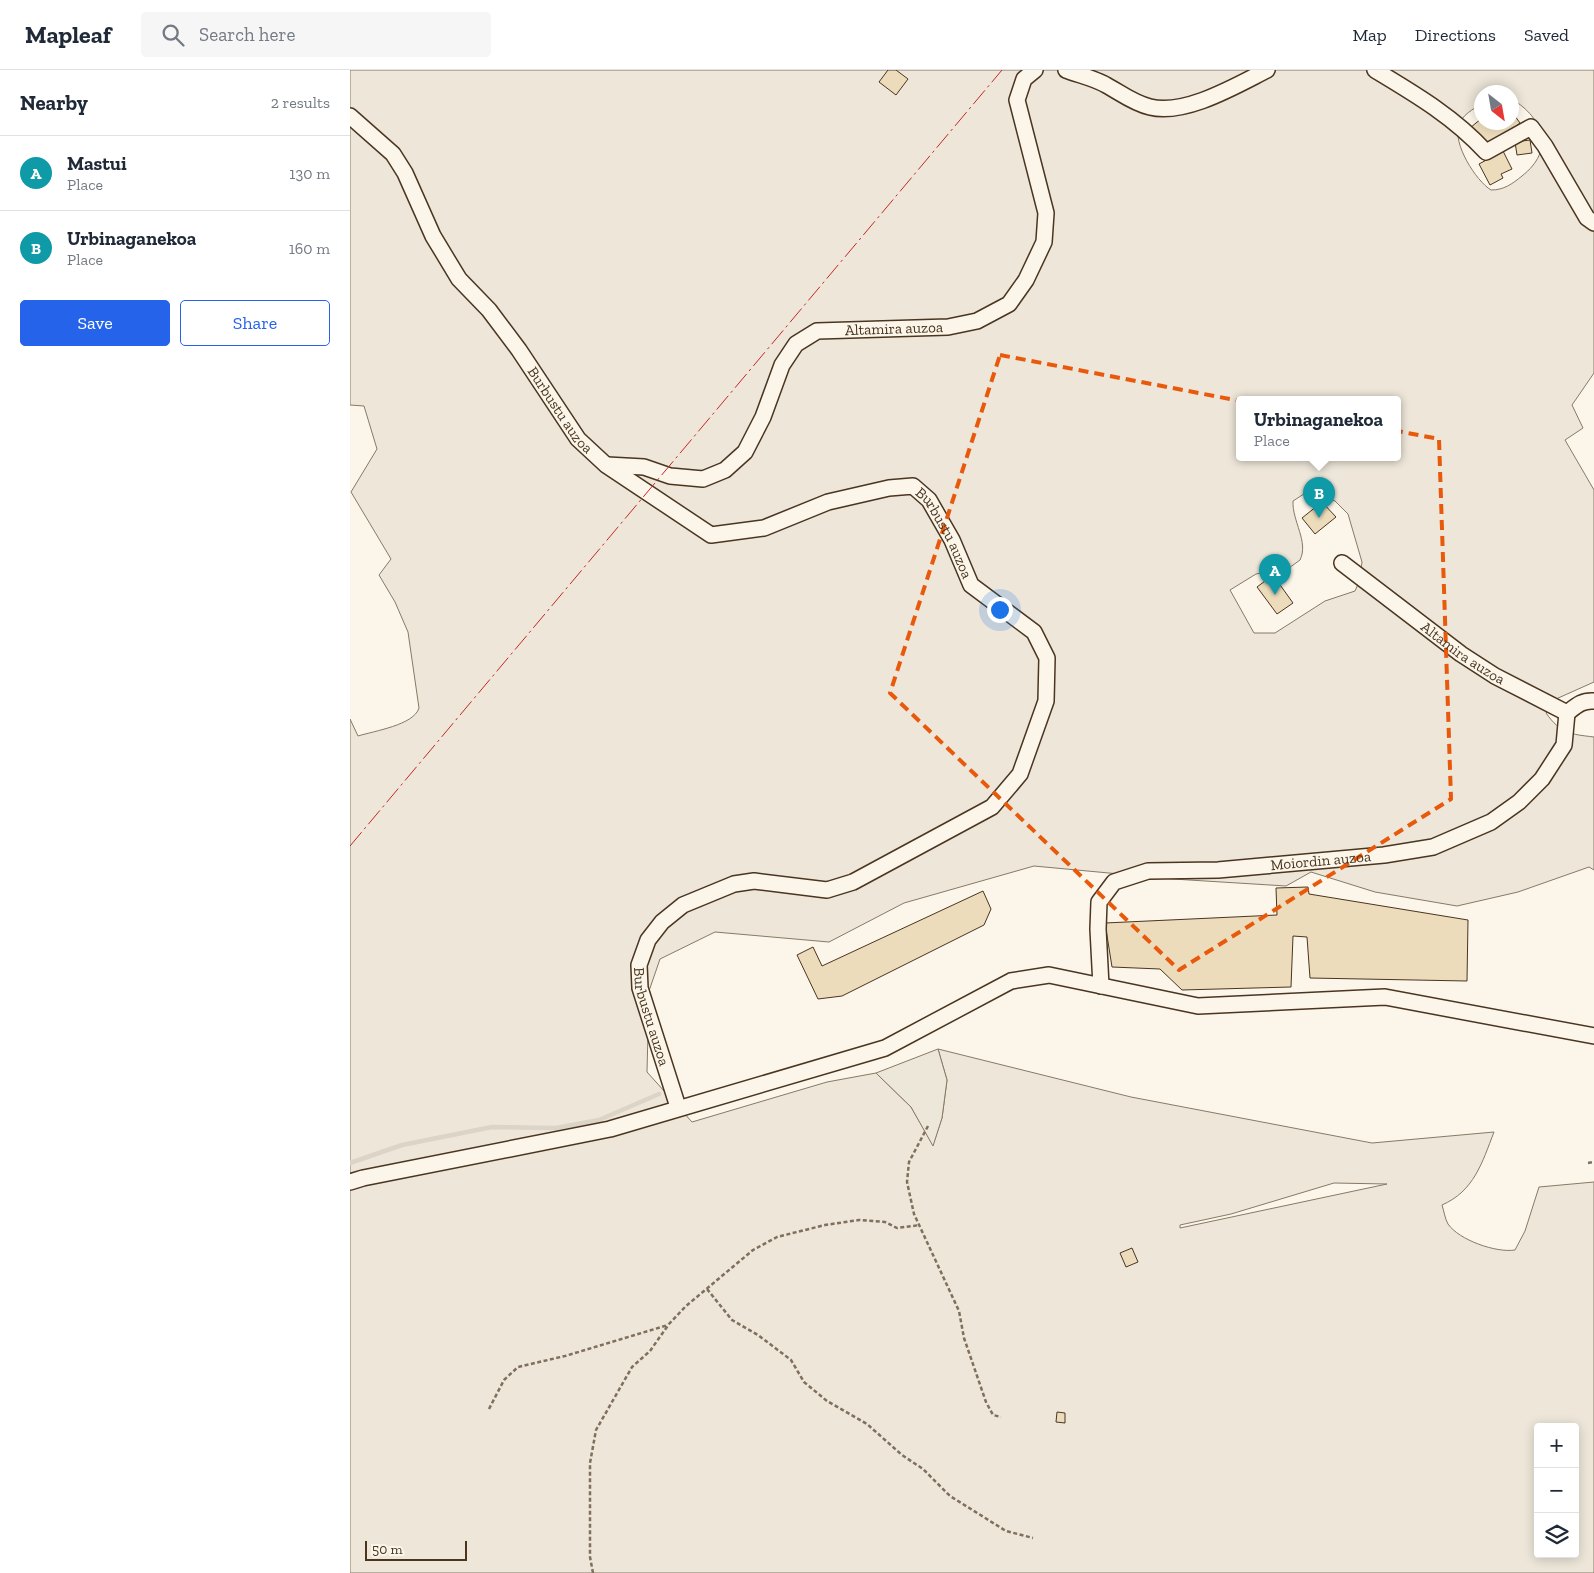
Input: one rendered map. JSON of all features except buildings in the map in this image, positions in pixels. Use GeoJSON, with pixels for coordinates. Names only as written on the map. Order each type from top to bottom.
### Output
{"type":"FeatureCollection","features":[{"type":"Feature","properties":{"kind":"street","name":"Altamira auzoa"},"geometry":{"type":"LineString","coordinates":[[606,465],[644,467],[670,476],[703,479],[725,470],[746,452],[763,417],[782,364],[796,344],[817,331],[948,327],[977,320],[1009,304],[1026,280],[1044,242],[1046,213],[1018,100],[1024,79],[1035,70]]}},
{"type":"Feature","properties":{"kind":"street"},"geometry":{"type":"LineString","coordinates":[[1066,70],[1105,84],[1122,97],[1152,108],[1176,108],[1213,96],[1267,70]]}},
{"type":"Feature","properties":{"kind":"street"},"geometry":{"type":"LineString","coordinates":[[1375,70],[1428,102],[1466,130],[1486,152],[1531,127],[1545,146],[1587,218],[1594,223]]}},
{"type":"Feature","properties":{"kind":"street","name":"Burbustu auzoa"},"geometry":{"type":"LineString","coordinates":[[350,116],[393,154],[405,173],[433,236],[459,279],[489,310],[519,350],[578,439],[606,465],[711,535],[764,528],[828,502],[889,488],[913,486],[929,500],[952,540],[971,586],[1034,632],[1047,658],[1046,700],[1020,774],[992,807],[854,882],[827,890],[754,881],[734,884],[683,905],[662,922],[648,940],[639,965],[640,988],[678,1107]]}},
{"type":"Feature","properties":{"kind":"street","name":"Altamira auzoa"},"geometry":{"type":"LineString","coordinates":[[1342,563],[1468,658],[1495,676],[1567,713]]}},
{"type":"Feature","properties":{"kind":"street"},"geometry":{"type":"LineString","coordinates":[[1567,713],[1578,704],[1587,700],[1594,701]]}},
{"type":"Feature","properties":{"kind":"street","name":"Moiordin auzoa"},"geometry":{"type":"LineString","coordinates":[[1101,986],[1099,902],[1114,882],[1148,871],[1218,870],[1384,855],[1434,847],[1491,822],[1519,802],[1542,780],[1564,745],[1567,713]]}},
{"type":"Feature","properties":{"kind":"street"},"geometry":{"type":"LineString","coordinates":[[350,1182],[610,1129],[678,1107],[890,1047],[1011,981],[1049,975],[1198,1006],[1385,998],[1594,1036]]}},
{"type":"Feature","properties":{"kind":"path"},"geometry":{"type":"LineString","coordinates":[[928,1126],[909,1162],[907,1182],[914,1214],[959,1311],[964,1338],[986,1402],[993,1415],[1002,1417]]}},
{"type":"Feature","properties":{"kind":"path"},"geometry":{"type":"LineString","coordinates":[[1588,1163],[1594,1162]]}},
{"type":"Feature","properties":{"kind":"path"},"geometry":{"type":"LineString","coordinates":[[593,1573],[590,1557],[590,1463],[596,1430],[632,1367],[650,1351],[669,1324],[753,1250],[777,1237],[825,1225],[859,1220],[885,1222],[897,1228],[920,1225]]}},
{"type":"Feature","properties":{"kind":"path"},"geometry":{"type":"LineString","coordinates":[[707,1289],[732,1320],[758,1334],[792,1360],[804,1382],[827,1401],[867,1424],[902,1455],[923,1469],[950,1496],[1006,1530],[1033,1538]]}},
{"type":"Feature","properties":{"kind":"path"},"geometry":{"type":"LineString","coordinates":[[489,1408],[504,1380],[518,1367],[565,1356],[669,1324]]}},
{"type":"Feature","properties":{"kind":"highlighted area"},"geometry":{"type":"Polygon","coordinates":[[[1000,355],[1439,439],[1451,799],[1179,970],[890,693],[1000,355]]]}},
{"type":"Feature","properties":{"kind":"shaded area"},"geometry":{"type":"Polygon","coordinates":[[[350,70],[1594,70],[1594,373],[1572,405],[1583,428],[1565,440],[1594,490],[1594,682],[1556,699],[1546,713],[1556,725],[1567,732],[1594,737],[1594,870],[1589,867],[1518,892],[1457,906],[1375,892],[1311,872],[1286,886],[1173,879],[1034,866],[904,903],[829,942],[715,932],[660,959],[649,991],[647,1072],[692,1122],[827,1082],[876,1073],[911,1107],[933,1145],[942,1118],[947,1080],[938,1049],[1131,1097],[1372,1143],[1494,1132],[1476,1175],[1462,1192],[1442,1205],[1447,1222],[1453,1230],[1478,1244],[1498,1249],[1515,1250],[1525,1231],[1539,1187],[1594,1182],[1594,1573],[350,1573],[350,719],[358,736],[402,723],[416,714],[419,708],[408,632],[395,602],[379,575],[391,559],[351,492],[377,449],[364,406],[350,405],[350,70]],[[1474,85],[1474,109],[1460,121],[1458,133],[1462,151],[1472,170],[1491,190],[1500,189],[1515,182],[1532,166],[1539,156],[1542,145],[1538,125],[1519,104],[1519,85],[1474,85]],[[1307,492],[1293,501],[1293,509],[1303,546],[1300,560],[1289,568],[1256,574],[1230,590],[1254,633],[1275,633],[1325,601],[1355,591],[1359,582],[1362,562],[1348,514],[1335,501],[1307,492]],[[1334,1183],[1231,1214],[1180,1225],[1180,1228],[1387,1184],[1334,1183]]]}},
{"type":"Feature","properties":{"kind":"shaded area"},"geometry":{"type":"Polygon","coordinates":[[[938,1049],[947,1080],[942,1118],[933,1146],[911,1107],[876,1073],[938,1049]]]}},
{"type":"Feature","properties":{"kind":"waterway"},"geometry":{"type":"LineString","coordinates":[[350,1163],[402,1145],[492,1127],[556,1128],[599,1120],[659,1094]]}},
{"type":"Feature","properties":{"kind":"power"},"geometry":{"type":"LineString","coordinates":[[350,846],[1002,70]]}},
{"type":"Feature","properties":{"kind":"place","name":"Urbinaganekoa"},"geometry":{"type":"Point","coordinates":[1319,518]}},
{"type":"Feature","properties":{"kind":"place","name":"Mastui"},"geometry":{"type":"Point","coordinates":[1275,595]}}]}
